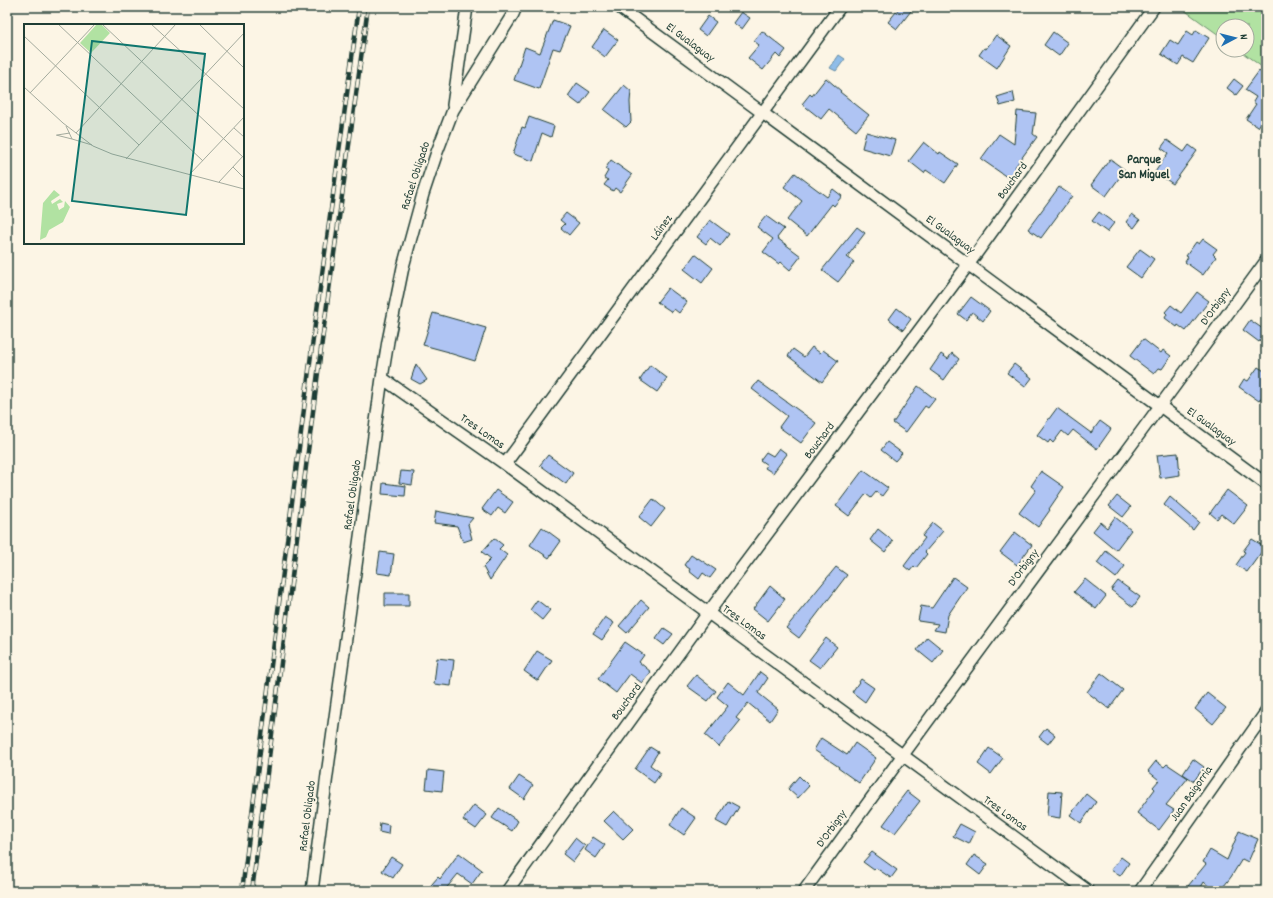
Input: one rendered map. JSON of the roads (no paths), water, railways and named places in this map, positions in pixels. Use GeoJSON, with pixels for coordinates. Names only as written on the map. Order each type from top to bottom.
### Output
{"type":"FeatureCollection","features":[{"type":"Feature","properties":{"kind":"street","name":"Rafael Obligado"},"geometry":{"type":"LineString","coordinates":[[453,110],[467,7]]}},
{"type":"Feature","properties":{"kind":"street","name":"Rafael Obligado"},"geometry":{"type":"LineString","coordinates":[[316,889],[327,775],[382,378],[395,304],[412,230],[453,110],[516,7]]}},
{"type":"Feature","properties":{"kind":"street","name":"El Gualaguay"},"geometry":{"type":"LineString","coordinates":[[619,7],[1266,484]]}},
{"type":"Feature","properties":{"kind":"street","name":"Láinez"},"geometry":{"type":"LineString","coordinates":[[505,464],[840,7]]}},
{"type":"Feature","properties":{"kind":"street","name":"Bouchard"},"geometry":{"type":"LineString","coordinates":[[506,891],[708,613],[968,265],[1154,7]]}},
{"type":"Feature","properties":{"kind":"street","name":"D'Orbigny"},"geometry":{"type":"LineString","coordinates":[[804,891],[902,755],[1266,261]]}},
{"type":"Feature","properties":{"kind":"street","name":"Tres Lomas"},"geometry":{"type":"LineString","coordinates":[[382,378],[505,464],[1088,891]]}},
{"type":"Feature","properties":{"kind":"street","name":"Juan Baigorria"},"geometry":{"type":"LineString","coordinates":[[1140,891],[1266,712]]}},
{"type":"Feature","properties":{"kind":"water"},"geometry":{"type":"Polygon","coordinates":[[[839,55],[845,59],[836,71],[830,68],[839,55]]]}},
{"type":"Feature","properties":{"kind":"railway"},"geometry":{"type":"LineString","coordinates":[[242,891],[313,339],[359,7]]}},
{"type":"Feature","properties":{"kind":"railway"},"geometry":{"type":"LineString","coordinates":[[252,891],[322,341],[368,7]]}},
{"type":"Feature","properties":{"kind":"district","name":"Parque San Miguel"},"geometry":{"type":"Point","coordinates":[1144,168]}}]}
